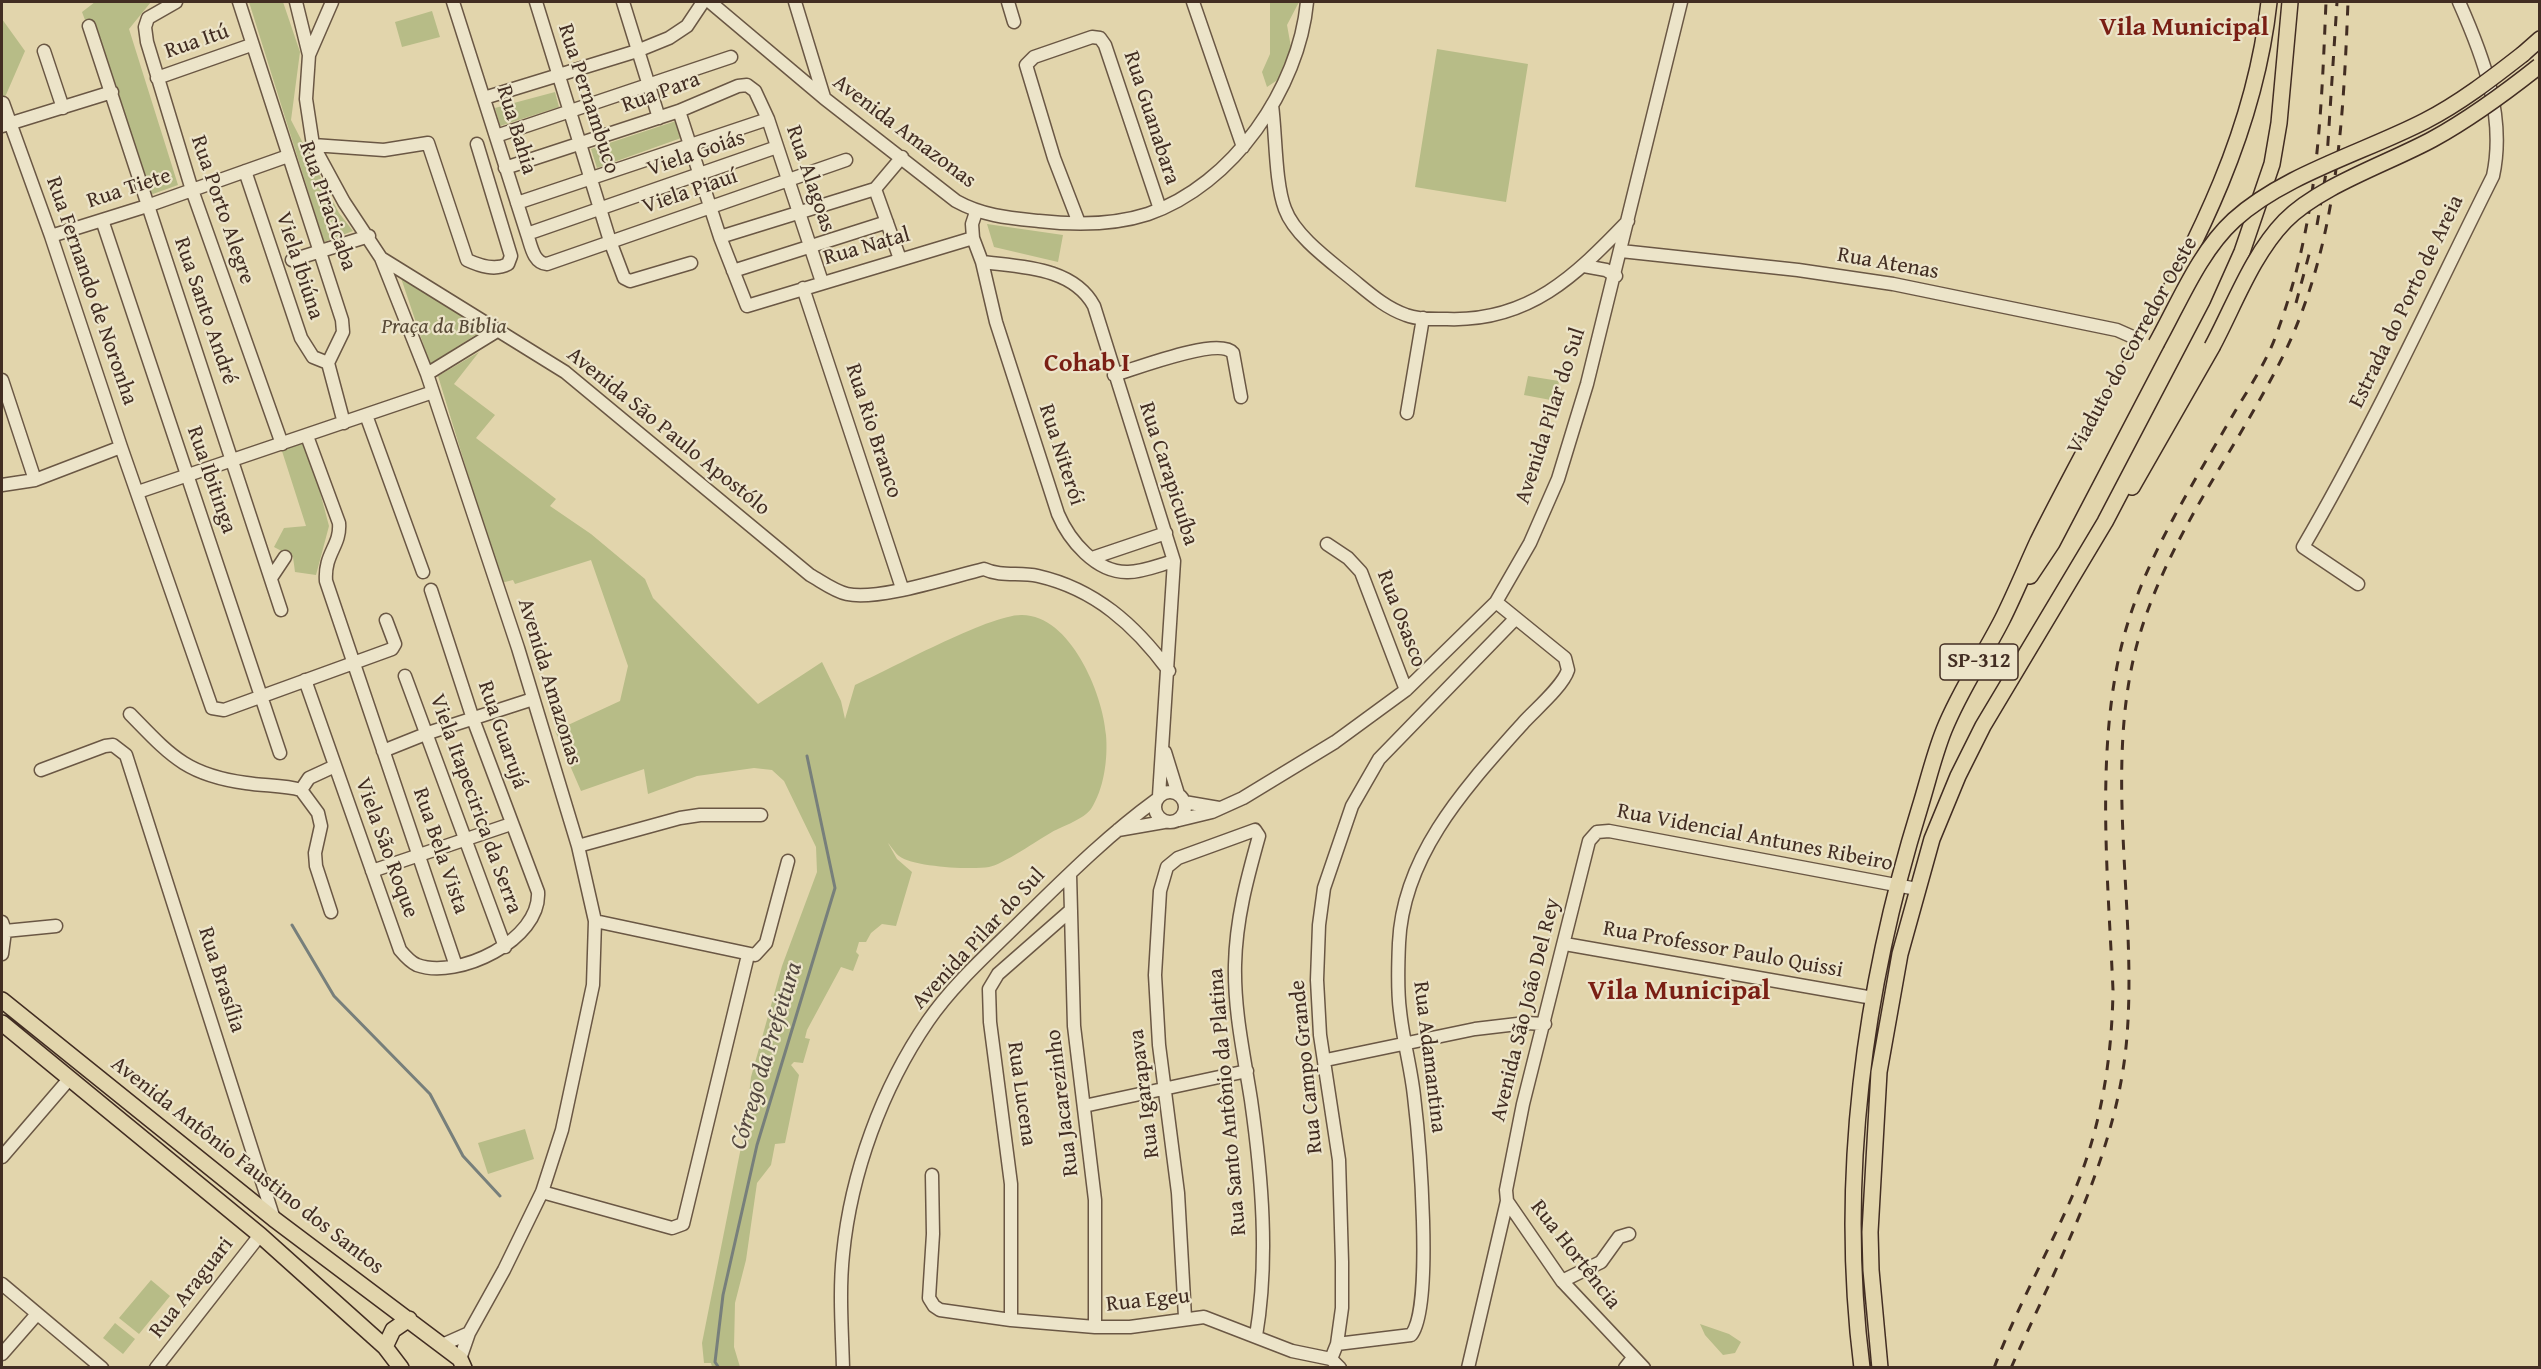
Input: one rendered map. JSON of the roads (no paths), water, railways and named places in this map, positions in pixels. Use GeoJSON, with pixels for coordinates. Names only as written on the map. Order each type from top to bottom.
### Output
{"type":"FeatureCollection","features":[{"type":"Feature","properties":{"kind":"main road"},"geometry":{"type":"LineString","coordinates":[[2149,342],[2210,212],[2234,153],[2256,72],[2269,2]]}},
{"type":"Feature","properties":{"kind":"main road","name":"SP-312"},"geometry":{"type":"LineString","coordinates":[[1880,1368],[1870,1233],[1879,1072],[1900,954],[1932,839],[1958,776],[1983,726],[2105,522],[2217,308],[2259,208],[2272,164],[2279,123],[2290,2]]}},
{"type":"Feature","properties":{"kind":"main road","name":"Viaduto do Corredor Oeste"},"geometry":{"type":"LineString","coordinates":[[1897,886],[1944,730],[2003,618],[2052,543],[2149,342],[2220,235],[2245,211],[2287,185],[2448,108],[2523,54],[2540,39]]}},
{"type":"Feature","properties":{"kind":"main road"},"geometry":{"type":"LineString","coordinates":[[2105,522],[2145,467],[2276,230],[2296,211],[2319,196],[2456,126],[2539,66]]}},
{"type":"Feature","properties":{"kind":"main road","name":"SP-312"},"geometry":{"type":"LineString","coordinates":[[1862,1368],[1855,1309],[1851,1234],[1857,1128],[1873,998],[1881,950],[1897,886]]}},
{"type":"Feature","properties":{"kind":"main road","name":"Avenida Antônio Faustino dos Santos"},"geometry":{"type":"LineString","coordinates":[[2,1000],[274,1219],[409,1319],[462,1364]]}},
{"type":"Feature","properties":{"kind":"main road","name":"Avenida Antônio Faustino dos Santos"},"geometry":{"type":"LineString","coordinates":[[2,1023],[261,1235],[385,1347],[401,1368]]}},
{"type":"Feature","properties":{"kind":"main road"},"geometry":{"type":"LineString","coordinates":[[385,1347],[393,1330],[409,1319]]}},
{"type":"Feature","properties":{"kind":"street","name":"Rua Porto Alegre"},"geometry":{"type":"LineString","coordinates":[[176,2],[152,14],[145,22],[147,42],[192,190],[282,444]]}},
{"type":"Feature","properties":{"kind":"street","name":"Rua Piracicaba"},"geometry":{"type":"LineString","coordinates":[[239,2],[251,45],[342,320],[343,332],[328,363]]}},
{"type":"Feature","properties":{"kind":"street","name":"Avenida Amazonas"},"geometry":{"type":"LineString","coordinates":[[296,2],[309,55],[306,99],[313,145],[344,202],[369,236],[381,258],[427,374],[533,699],[578,846],[595,921],[593,985],[562,1130],[542,1192],[504,1270],[469,1333],[462,1364]]}},
{"type":"Feature","properties":{"kind":"street","name":"Avenida Amazonas"},"geometry":{"type":"LineString","coordinates":[[309,55],[332,2]]}},
{"type":"Feature","properties":{"kind":"street","name":"Rua Bahia"},"geometry":{"type":"LineString","coordinates":[[453,2],[526,234],[537,260],[547,264]]}},
{"type":"Feature","properties":{"kind":"street","name":"Rua Pernambuco"},"geometry":{"type":"LineString","coordinates":[[536,2],[569,113],[624,278],[630,281],[692,263]]}},
{"type":"Feature","properties":{"kind":"street"},"geometry":{"type":"LineString","coordinates":[[623,2],[659,118]]}},
{"type":"Feature","properties":{"kind":"street"},"geometry":{"type":"LineString","coordinates":[[484,98],[637,51],[678,33],[687,26],[703,2]]}},
{"type":"Feature","properties":{"kind":"street","name":"Avenida Amazonas"},"geometry":{"type":"LineString","coordinates":[[711,2],[824,98],[956,201],[976,212],[1028,220],[1079,223],[1121,220],[1160,209],[1196,188],[1226,164],[1243,147],[1272,105],[1304,31],[1307,2]]}},
{"type":"Feature","properties":{"kind":"street"},"geometry":{"type":"LineString","coordinates":[[795,2],[824,98]]}},
{"type":"Feature","properties":{"kind":"street"},"geometry":{"type":"LineString","coordinates":[[1008,2],[1014,22]]}},
{"type":"Feature","properties":{"kind":"street"},"geometry":{"type":"LineString","coordinates":[[1193,2],[1243,147]]}},
{"type":"Feature","properties":{"kind":"street","name":"Avenida Pilar do Sul"},"geometry":{"type":"LineString","coordinates":[[1113,831],[1179,820],[1220,809],[1303,763],[1406,690],[1496,602],[1530,543],[1558,479],[1616,276],[1681,2]]}},
{"type":"Feature","properties":{"kind":"street","name":"Estrada do Porto de Areia"},"geometry":{"type":"LineString","coordinates":[[2358,584],[2303,547],[2349,468],[2422,324],[2493,176],[2497,158],[2497,119],[2490,84],[2459,2]]}},
{"type":"Feature","properties":{"kind":"street","name":"Rua Santo André"},"geometry":{"type":"LineString","coordinates":[[89,26],[281,610]]}},
{"type":"Feature","properties":{"kind":"street","name":"Rua Guanabara"},"geometry":{"type":"LineString","coordinates":[[1079,223],[1054,158],[1026,65],[1034,57],[1092,37],[1100,38],[1105,45],[1160,209]]}},
{"type":"Feature","properties":{"kind":"street","name":"Rua Itú"},"geometry":{"type":"LineString","coordinates":[[157,78],[251,45]]}},
{"type":"Feature","properties":{"kind":"street"},"geometry":{"type":"LineString","coordinates":[[44,51],[63,108]]}},
{"type":"Feature","properties":{"kind":"street"},"geometry":{"type":"LineString","coordinates":[[495,136],[731,57]]}},
{"type":"Feature","properties":{"kind":"street","name":"Rua Para"},"geometry":{"type":"LineString","coordinates":[[506,168],[579,142],[679,111],[738,86],[747,85],[755,90]]}},
{"type":"Feature","properties":{"kind":"street","name":"Rua Alagoas"},"geometry":{"type":"LineString","coordinates":[[755,90],[768,119],[822,282]]}},
{"type":"Feature","properties":{"kind":"street"},"geometry":{"type":"LineString","coordinates":[[6,124],[112,92]]}},
{"type":"Feature","properties":{"kind":"street","name":"Rua Fernando de Noronha"},"geometry":{"type":"LineString","coordinates":[[3,103],[6,124],[51,236],[121,447],[212,708],[220,711],[262,697]]}},
{"type":"Feature","properties":{"kind":"street"},"geometry":{"type":"LineString","coordinates":[[1272,105],[1282,201],[1290,219],[1331,261],[1384,305],[1409,316],[1423,318],[1482,317],[1513,310],[1549,294],[1584,266],[1628,221]]}},
{"type":"Feature","properties":{"kind":"street"},"geometry":{"type":"LineString","coordinates":[[679,111],[733,271],[887,222]]}},
{"type":"Feature","properties":{"kind":"street"},"geometry":{"type":"LineString","coordinates":[[517,203],[768,119]]}},
{"type":"Feature","properties":{"kind":"street"},"geometry":{"type":"LineString","coordinates":[[313,145],[384,150],[428,143],[467,260],[489,267],[503,267],[511,260],[477,144]]}},
{"type":"Feature","properties":{"kind":"street","name":"Viela Goiás"},"geometry":{"type":"LineString","coordinates":[[526,234],[701,176],[777,147]]}},
{"type":"Feature","properties":{"kind":"street","name":"Rua Tiete"},"geometry":{"type":"LineString","coordinates":[[51,236],[147,206],[288,156]]}},
{"type":"Feature","properties":{"kind":"street"},"geometry":{"type":"LineString","coordinates":[[720,237],[875,189],[902,157]]}},
{"type":"Feature","properties":{"kind":"street","name":"Viela Piauí"},"geometry":{"type":"LineString","coordinates":[[547,264],[846,160]]}},
{"type":"Feature","properties":{"kind":"street","name":"Viela Ibiúna"},"geometry":{"type":"LineString","coordinates":[[245,171],[301,338],[313,357],[328,363]]}},
{"type":"Feature","properties":{"kind":"street"},"geometry":{"type":"LineString","coordinates":[[875,189],[900,259]]}},
{"type":"Feature","properties":{"kind":"street"},"geometry":{"type":"LineString","coordinates":[[974,238],[972,224],[976,212]]}},
{"type":"Feature","properties":{"kind":"street","name":"Rua Ibitinga"},"geometry":{"type":"LineString","coordinates":[[102,220],[280,753]]}},
{"type":"Feature","properties":{"kind":"street"},"geometry":{"type":"LineString","coordinates":[[292,260],[369,236]]}},
{"type":"Feature","properties":{"kind":"street","name":"Rua Natal"},"geometry":{"type":"LineString","coordinates":[[733,271],[747,306],[974,238]]}},
{"type":"Feature","properties":{"kind":"street","name":"Rua Niterói"},"geometry":{"type":"LineString","coordinates":[[974,238],[996,322],[1058,514],[1072,541],[1092,558],[1111,569],[1128,572],[1174,561]]}},
{"type":"Feature","properties":{"kind":"street","name":"Rua Atenas"},"geometry":{"type":"LineString","coordinates":[[1622,251],[1798,270],[1893,284],[2117,330],[2149,342]]}},
{"type":"Feature","properties":{"kind":"street","name":"Avenida São Paulo Apostólo"},"geometry":{"type":"LineString","coordinates":[[381,258],[565,372],[810,575],[844,593],[860,596],[890,593],[902,588],[984,569],[995,574],[1030,574],[1051,579],[1120,615],[1145,639],[1169,671]]}},
{"type":"Feature","properties":{"kind":"street","name":"Rua Carapicuíba"},"geometry":{"type":"LineString","coordinates":[[982,262],[1032,268],[1060,277],[1083,290],[1094,306],[1174,561],[1164,748],[1158,798]]}},
{"type":"Feature","properties":{"kind":"street"},"geometry":{"type":"LineString","coordinates":[[1584,266],[1606,270],[1616,276]]}},
{"type":"Feature","properties":{"kind":"street","name":"Rua Rio Branco"},"geometry":{"type":"LineString","coordinates":[[804,288],[902,588]]}},
{"type":"Feature","properties":{"kind":"street"},"geometry":{"type":"LineString","coordinates":[[1407,413],[1423,318]]}},
{"type":"Feature","properties":{"kind":"street"},"geometry":{"type":"LineString","coordinates":[[427,374],[497,331]]}},
{"type":"Feature","properties":{"kind":"street"},"geometry":{"type":"LineString","coordinates":[[1114,375],[1205,348],[1224,347],[1233,353],[1241,397]]}},
{"type":"Feature","properties":{"kind":"street"},"geometry":{"type":"LineString","coordinates":[[328,363],[344,423]]}},
{"type":"Feature","properties":{"kind":"street"},"geometry":{"type":"LineString","coordinates":[[2,380],[35,480]]}},
{"type":"Feature","properties":{"kind":"street"},"geometry":{"type":"LineString","coordinates":[[138,492],[433,393]]}},
{"type":"Feature","properties":{"kind":"street"},"geometry":{"type":"LineString","coordinates":[[366,416],[423,572]]}},
{"type":"Feature","properties":{"kind":"street","name":"Rua Bela Vista"},"geometry":{"type":"LineString","coordinates":[[308,436],[339,523],[339,536],[327,559],[326,581],[350,659],[456,966]]}},
{"type":"Feature","properties":{"kind":"street"},"geometry":{"type":"LineString","coordinates":[[2,485],[35,480],[121,447]]}},
{"type":"Feature","properties":{"kind":"street"},"geometry":{"type":"LineString","coordinates":[[1092,558],[1166,533]]}},
{"type":"Feature","properties":{"kind":"street","name":"Rua Osasco"},"geometry":{"type":"LineString","coordinates":[[1327,544],[1348,558],[1361,572],[1406,690]]}},
{"type":"Feature","properties":{"kind":"street"},"geometry":{"type":"LineString","coordinates":[[271,578],[285,557]]}},
{"type":"Feature","properties":{"kind":"street","name":"Rua Guarujá"},"geometry":{"type":"LineString","coordinates":[[431,590],[473,719],[538,892],[535,913],[505,946]]}},
{"type":"Feature","properties":{"kind":"street"},"geometry":{"type":"LineString","coordinates":[[1496,602],[1515,619]]}},
{"type":"Feature","properties":{"kind":"street","name":"Rua Adamantina"},"geometry":{"type":"LineString","coordinates":[[1337,1344],[1411,1335],[1417,1323],[1422,1282],[1423,1207],[1415,1105],[1400,1010],[1399,940],[1404,909],[1416,871],[1450,808],[1566,675],[1568,666],[1565,658],[1515,619]]}},
{"type":"Feature","properties":{"kind":"street","name":"Rua Campo Grande"},"geometry":{"type":"LineString","coordinates":[[1335,1364],[1342,1308],[1339,1160],[1326,1060],[1320,1035],[1317,989],[1319,925],[1324,888],[1352,806],[1379,759],[1515,619]]}},
{"type":"Feature","properties":{"kind":"street"},"geometry":{"type":"LineString","coordinates":[[262,697],[350,659],[392,649],[395,644],[386,620]]}},
{"type":"Feature","properties":{"kind":"street","name":"Viela Itapecirica da Serra"},"geometry":{"type":"LineString","coordinates":[[405,676],[505,946]]}},
{"type":"Feature","properties":{"kind":"street"},"geometry":{"type":"LineString","coordinates":[[296,789],[333,763],[305,680]]}},
{"type":"Feature","properties":{"kind":"street"},"geometry":{"type":"LineString","coordinates":[[383,751],[428,733],[533,699]]}},
{"type":"Feature","properties":{"kind":"street"},"geometry":{"type":"LineString","coordinates":[[130,714],[176,761],[190,769],[218,779],[296,789],[318,813],[321,826],[315,853],[316,866],[331,912]]}},
{"type":"Feature","properties":{"kind":"street","name":"Rua Brasília"},"geometry":{"type":"LineString","coordinates":[[41,770],[105,746],[113,745],[126,755],[274,1219]]}},
{"type":"Feature","properties":{"kind":"street","name":"Rua Carapicuíba"},"geometry":{"type":"LineString","coordinates":[[1164,748],[1181,798]]}},
{"type":"Feature","properties":{"kind":"street","name":"Viela São Roque"},"geometry":{"type":"LineString","coordinates":[[333,763],[400,950],[411,962],[419,965],[435,968],[456,966]]}},
{"type":"Feature","properties":{"kind":"street","name":"Avenida Pilar do Sul"},"geometry":{"type":"LineString","coordinates":[[843,1368],[841,1286],[848,1221],[858,1178],[883,1104],[928,1020],[994,947],[1113,831],[1158,798],[1168,792],[1220,809]]}},
{"type":"Feature","properties":{"kind":"street"},"geometry":{"type":"LineString","coordinates":[[1158,798],[1155,810],[1164,822]]}},
{"type":"Feature","properties":{"kind":"street"},"geometry":{"type":"LineString","coordinates":[[1179,820],[1185,812],[1181,798]]}},
{"type":"Feature","properties":{"kind":"street"},"geometry":{"type":"LineString","coordinates":[[578,846],[680,818],[700,815],[761,815]]}},
{"type":"Feature","properties":{"kind":"street"},"geometry":{"type":"LineString","coordinates":[[372,871],[511,824]]}},
{"type":"Feature","properties":{"kind":"street","name":"Rua Igarapava"},"geometry":{"type":"LineString","coordinates":[[1185,1317],[1178,1193],[1164,1088],[1155,975],[1157,914],[1167,867],[1186,854],[1258,831]]}},
{"type":"Feature","properties":{"kind":"street","name":"Rua Santo Antônio da Platina"},"geometry":{"type":"LineString","coordinates":[[1256,1336],[1261,1284],[1262,1233],[1255,1131],[1237,1021],[1235,966],[1240,903],[1259,836],[1258,831]]}},
{"type":"Feature","properties":{"kind":"street","name":"Rua Videncial Antunes Ribeiro"},"geometry":{"type":"LineString","coordinates":[[1588,841],[1597,832],[1609,831],[1917,890]]}},
{"type":"Feature","properties":{"kind":"street","name":"Avenida São João Del Rey"},"geometry":{"type":"LineString","coordinates":[[1468,1368],[1506,1196],[1523,1104],[1545,1024],[1588,841]]}},
{"type":"Feature","properties":{"kind":"street"},"geometry":{"type":"LineString","coordinates":[[595,921],[755,955],[766,943],[788,861]]}},
{"type":"Feature","properties":{"kind":"street","name":"Rua Jacarezinho"},"geometry":{"type":"LineString","coordinates":[[1070,874],[1074,1026],[1095,1200],[1095,1327]]}},
{"type":"Feature","properties":{"kind":"street","name":"Rua Lucena"},"geometry":{"type":"LineString","coordinates":[[1011,1320],[1011,1184],[990,1022],[989,989],[998,974],[1071,910]]}},
{"type":"Feature","properties":{"kind":"street"},"geometry":{"type":"LineString","coordinates":[[2,954],[3,927],[56,926]]}},
{"type":"Feature","properties":{"kind":"street","name":"Rua Professor Paulo Quissi"},"geometry":{"type":"LineString","coordinates":[[1564,944],[1873,998]]}},
{"type":"Feature","properties":{"kind":"street"},"geometry":{"type":"LineString","coordinates":[[456,966],[480,959],[505,946]]}},
{"type":"Feature","properties":{"kind":"street"},"geometry":{"type":"LineString","coordinates":[[542,1192],[672,1228],[683,1224],[748,955]]}},
{"type":"Feature","properties":{"kind":"street"},"geometry":{"type":"LineString","coordinates":[[1326,1060],[1506,1024],[1545,1024]]}},
{"type":"Feature","properties":{"kind":"street"},"geometry":{"type":"LineString","coordinates":[[1084,1106],[1247,1071]]}},
{"type":"Feature","properties":{"kind":"street"},"geometry":{"type":"LineString","coordinates":[[2,1157],[70,1078]]}},
{"type":"Feature","properties":{"kind":"street","name":"Rua Egeu"},"geometry":{"type":"LineString","coordinates":[[932,1175],[930,1302],[934,1306],[949,1312],[1095,1327],[1130,1327],[1185,1317],[1215,1319],[1292,1351],[1335,1364]]}},
{"type":"Feature","properties":{"kind":"street","name":"Rua Hortência"},"geometry":{"type":"LineString","coordinates":[[1506,1196],[1562,1281],[1629,1363],[1644,1368]]}},
{"type":"Feature","properties":{"kind":"street"},"geometry":{"type":"LineString","coordinates":[[1562,1281],[1601,1262],[1622,1234],[1629,1234]]}},
{"type":"Feature","properties":{"kind":"street","name":"Rua Araguari"},"geometry":{"type":"LineString","coordinates":[[156,1368],[261,1235]]}},
{"type":"Feature","properties":{"kind":"street"},"geometry":{"type":"LineString","coordinates":[[2,1284],[102,1368]]}},
{"type":"Feature","properties":{"kind":"street"},"geometry":{"type":"LineString","coordinates":[[2,1354],[37,1314]]}},
{"type":"Feature","properties":{"kind":"street"},"geometry":{"type":"LineString","coordinates":[[442,1345],[469,1333]]}},
{"type":"Feature","properties":{"kind":"waterway","name":"Córrego da Prefeitura"},"geometry":{"type":"LineString","coordinates":[[719,1368],[715,1362],[723,1295],[757,1145],[835,888],[807,756]]}},
{"type":"Feature","properties":{"kind":"waterway"},"geometry":{"type":"LineString","coordinates":[[292,925],[334,996],[430,1094],[463,1156],[500,1196]]}},
{"type":"Feature","properties":{"kind":"railway"},"geometry":{"type":"LineString","coordinates":[[1994,1368],[2074,1192],[2091,1143],[2103,1093],[2110,1042],[2113,990],[2106,855],[2107,762],[2116,671],[2126,629],[2135,601],[2158,548],[2265,359],[2275,338],[2289,296],[2309,213],[2315,172],[2326,2]]}},
{"type":"Feature","properties":{"kind":"railway"},"geometry":{"type":"LineString","coordinates":[[2317,225],[2326,173],[2337,2]]}},
{"type":"Feature","properties":{"kind":"railway"},"geometry":{"type":"LineString","coordinates":[[2011,1368],[2066,1247],[2099,1165],[2112,1123],[2121,1080],[2127,1036],[2129,988],[2122,744],[2127,696],[2136,648],[2148,610],[2180,538],[2278,366],[2298,323],[2313,279],[2325,234],[2339,142],[2348,2]]}},
{"type":"Feature","properties":{"kind":"railway"},"geometry":{"type":"LineString","coordinates":[[2296,303],[2310,251]]}},
{"type":"Feature","properties":{"kind":"district","name":"Vila Municipal"},"geometry":{"type":"Point","coordinates":[2184,28]}},
{"type":"Feature","properties":{"kind":"district","name":"Cohab I"},"geometry":{"type":"Point","coordinates":[1087,364]}},
{"type":"Feature","properties":{"kind":"district","name":"Vila Municipal"},"geometry":{"type":"Point","coordinates":[1679,992]}},
{"type":"Feature","properties":{"kind":"park label","name":"Praça da Biblia"},"geometry":{"type":"Point","coordinates":[444,327]}}]}
